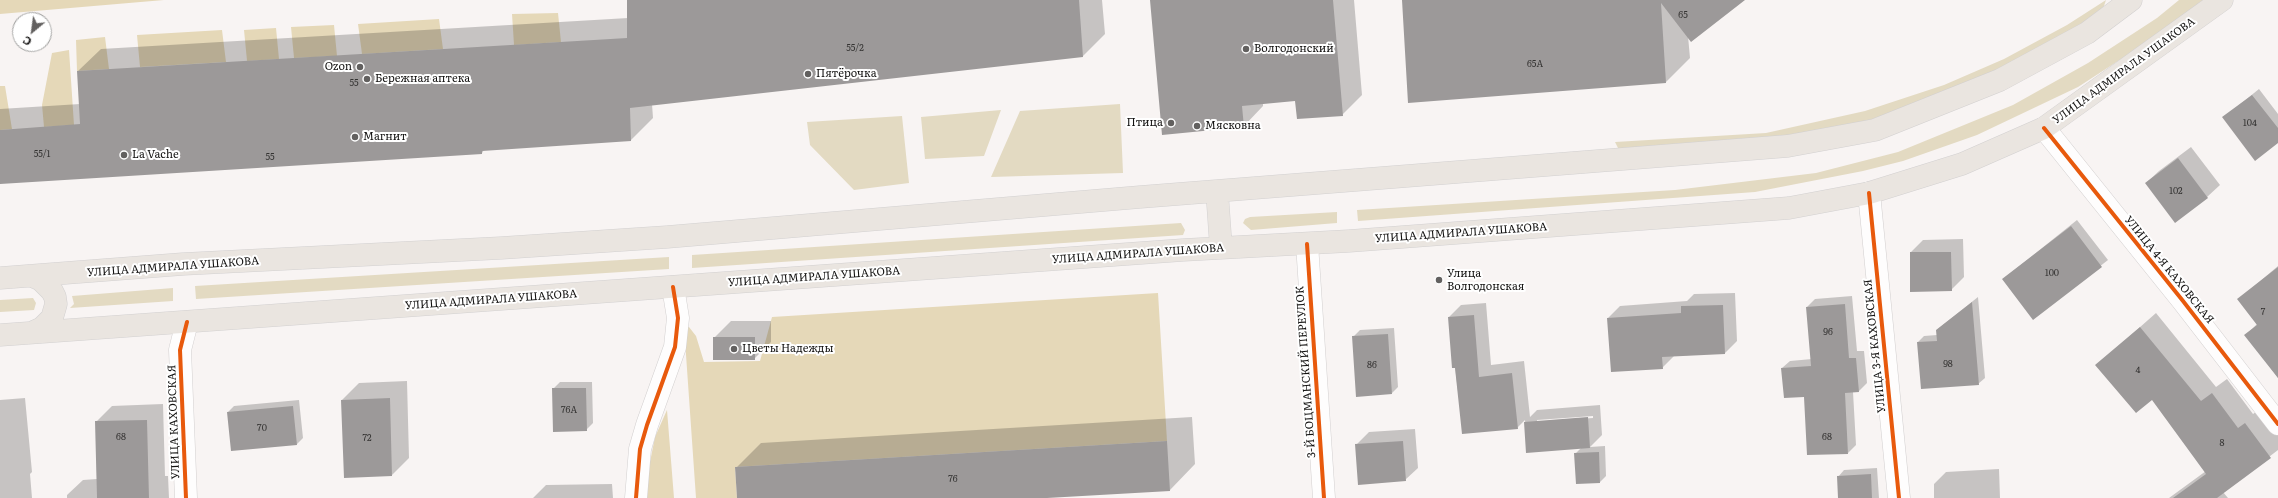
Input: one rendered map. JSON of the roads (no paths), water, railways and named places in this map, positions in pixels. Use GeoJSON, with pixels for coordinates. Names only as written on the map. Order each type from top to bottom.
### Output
{"type":"FeatureCollection","features":[{"type":"Feature","properties":{"kind":"main road","name":"УЛИЦА АДМИРАЛА УШАКОВА"},"geometry":{"type":"LineString","coordinates":[[0,278],[34,277],[183,264],[501,248],[667,237],[1217,191],[1788,146],[1875,130],[2000,80],[2087,33],[2131,0]]}},
{"type":"Feature","properties":{"kind":"main road","name":"УЛИЦА АДМИРАЛА УШАКОВА"},"geometry":{"type":"LineString","coordinates":[[0,335],[1221,248],[1307,244],[1789,208],[1869,193],[1962,164],[2044,128],[2222,0]]}},
{"type":"Feature","properties":{"kind":"main road"},"geometry":{"type":"LineString","coordinates":[[1217,191],[1221,248]]}},
{"type":"Feature","properties":{"kind":"main road"},"geometry":{"type":"LineString","coordinates":[[33,332],[42,328],[52,318],[56,304],[56,297],[52,291],[41,280],[34,277]]}},
{"type":"Feature","properties":{"kind":"street","name":"УЛИЦА 4-Я КАХОВСКАЯ"},"geometry":{"type":"LineString","coordinates":[[2044,128],[2183,301],[2278,424]]}},
{"type":"Feature","properties":{"kind":"street","name":"УЛИЦА 3-Я КАХОВСКАЯ"},"geometry":{"type":"LineString","coordinates":[[1869,193],[1899,498]]}},
{"type":"Feature","properties":{"kind":"street","name":"3-Й БОЦМАНСКИЙ ПЕРЕУЛОК"},"geometry":{"type":"LineString","coordinates":[[1307,244],[1324,498]]}},
{"type":"Feature","properties":{"kind":"street"},"geometry":{"type":"LineString","coordinates":[[636,498],[640,449],[647,425],[676,347],[678,318],[674,288]]}},
{"type":"Feature","properties":{"kind":"street","name":"УЛИЦА КАХОВСКАЯ"},"geometry":{"type":"LineString","coordinates":[[186,498],[180,350],[187,322]]}},
{"type":"Feature","properties":{"kind":"place","name":"Волгодонский"},"geometry":{"type":"Point","coordinates":[1246,49]}},
{"type":"Feature","properties":{"kind":"place","name":"Ozon"},"geometry":{"type":"Point","coordinates":[360,67]}},
{"type":"Feature","properties":{"kind":"place","name":"Пятёрочка"},"geometry":{"type":"Point","coordinates":[808,74]}},
{"type":"Feature","properties":{"kind":"place","name":"Бережная аптека"},"geometry":{"type":"Point","coordinates":[367,79]}},
{"type":"Feature","properties":{"kind":"place","name":"Птица"},"geometry":{"type":"Point","coordinates":[1171,123]}},
{"type":"Feature","properties":{"kind":"place","name":"Мясковна"},"geometry":{"type":"Point","coordinates":[1197,126]}},
{"type":"Feature","properties":{"kind":"place","name":"Магнит"},"geometry":{"type":"Point","coordinates":[355,137]}},
{"type":"Feature","properties":{"kind":"place","name":"La Vache"},"geometry":{"type":"Point","coordinates":[124,155]}},
{"type":"Feature","properties":{"kind":"place","name":"Улица Волгодонская"},"geometry":{"type":"Point","coordinates":[1439,280]}},
{"type":"Feature","properties":{"kind":"place","name":"Цветы Надежды"},"geometry":{"type":"Point","coordinates":[734,349]}}]}
